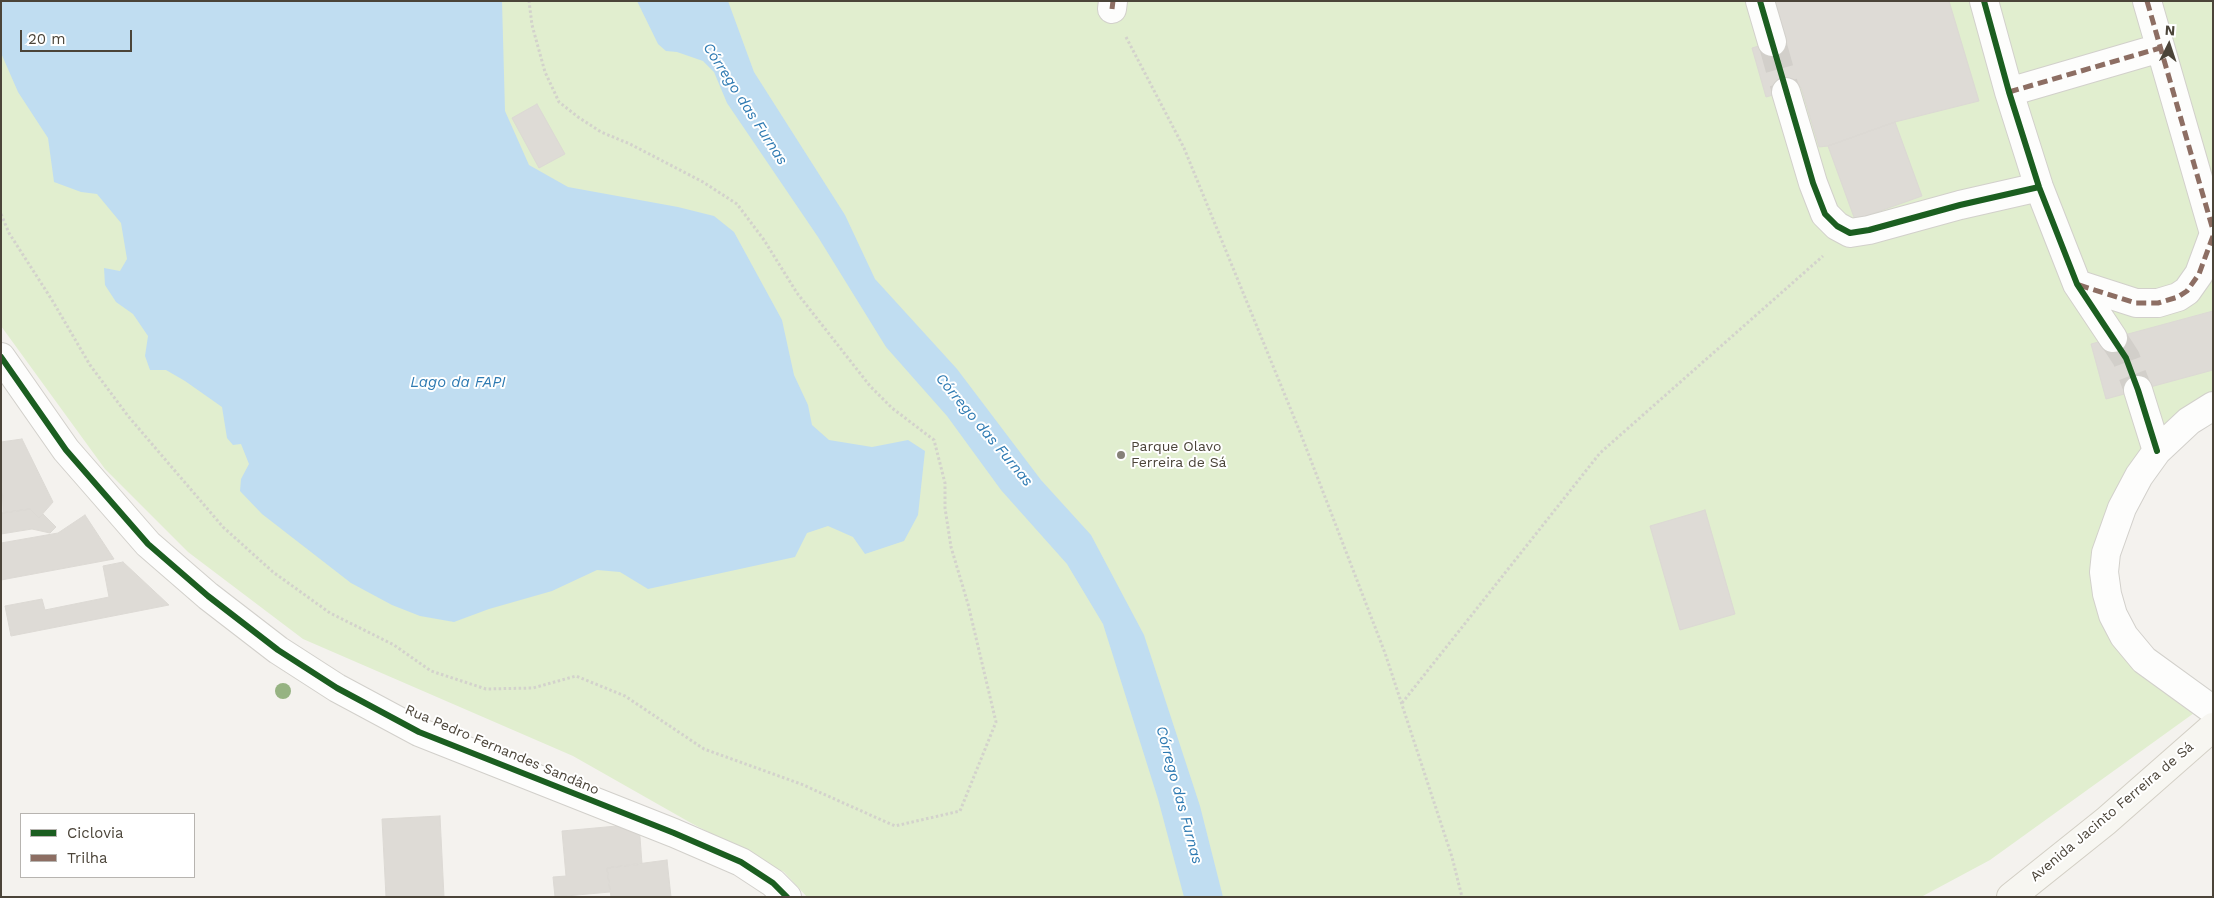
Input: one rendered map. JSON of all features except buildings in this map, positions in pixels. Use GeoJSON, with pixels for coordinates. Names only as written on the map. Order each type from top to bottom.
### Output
{"type":"FeatureCollection","features":[{"type":"Feature","properties":{"kind":"main road","name":"Avenida Jacinto Ferreira de Sá"},"geometry":{"type":"LineString","coordinates":[[2011,897],[2106,821],[2213,727]]}},
{"type":"Feature","properties":{"kind":"street"},"geometry":{"type":"LineString","coordinates":[[1760,1],[1772,42]]}},
{"type":"Feature","properties":{"kind":"street"},"geometry":{"type":"LineString","coordinates":[[1984,1],[2008,92],[2039,187],[2077,284],[2113,338]]}},
{"type":"Feature","properties":{"kind":"street"},"geometry":{"type":"LineString","coordinates":[[2147,1],[2213,230]]}},
{"type":"Feature","properties":{"kind":"street"},"geometry":{"type":"LineString","coordinates":[[2008,92],[2160,48]]}},
{"type":"Feature","properties":{"kind":"street"},"geometry":{"type":"LineString","coordinates":[[1786,92],[1813,183],[1825,214],[1838,226],[1850,233],[1870,230],[1960,205],[2039,187]]}},
{"type":"Feature","properties":{"kind":"street"},"geometry":{"type":"LineString","coordinates":[[2077,284],[2136,303],[2158,303],[2178,297],[2187,291],[2200,274],[2213,236]]}},
{"type":"Feature","properties":{"kind":"street","name":"Rua Pedro Fernandes Sandâno"},"geometry":{"type":"LineString","coordinates":[[1,357],[66,450],[148,544],[208,596],[278,650],[337,688],[418,732],[741,862],[766,878],[787,897]]}},
{"type":"Feature","properties":{"kind":"street"},"geometry":{"type":"LineString","coordinates":[[2138,390],[2157,451]]}},
{"type":"Feature","properties":{"kind":"street"},"geometry":{"type":"LineString","coordinates":[[2213,406],[2189,421],[2157,451],[2134,484],[2112,534],[2106,553],[2104,572],[2107,594],[2113,615],[2124,636],[2144,660],[2213,710]]}},
{"type":"Feature","properties":{"kind":"path"},"geometry":{"type":"LineString","coordinates":[[1,214],[9,233],[90,364],[128,416],[224,527],[273,572],[330,613],[394,646],[431,671],[486,689],[533,688],[576,676],[625,696],[704,749],[801,784],[895,826],[960,810],[996,722],[968,604],[951,547],[944,508],[944,483],[934,440],[892,408],[870,386],[852,362],[828,336],[797,293],[764,240],[737,204],[703,182],[630,144],[602,132],[559,102],[545,72],[532,25],[529,1]]}},
{"type":"Feature","properties":{"kind":"path"},"geometry":{"type":"LineString","coordinates":[[1112,5],[1184,148],[1300,432],[1385,653],[1452,857],[1462,897]]}},
{"type":"Feature","properties":{"kind":"path"},"geometry":{"type":"LineString","coordinates":[[1401,704],[1600,453],[1850,233]]}},
{"type":"Feature","properties":{"kind":"green space","name":"Parque Olavo Ferreira de Sá"},"geometry":{"type":"Polygon","coordinates":[[[1,1],[2213,1],[2213,397],[2156,441],[2101,592],[2201,708],[1990,860],[1921,897],[807,897],[784,872],[691,823],[573,756],[303,639],[188,552],[105,469],[1,326],[1,1]]]}},
{"type":"Feature","properties":{"kind":"water","name":"Lago da FAPI"},"geometry":{"type":"Polygon","coordinates":[[[1,1],[502,1],[505,111],[529,165],[568,187],[678,207],[714,216],[734,232],[782,320],[794,375],[808,405],[812,425],[829,440],[872,447],[908,440],[925,451],[918,515],[904,541],[865,554],[853,537],[828,526],[807,533],[795,557],[648,589],[620,572],[597,570],[552,591],[489,609],[454,622],[420,616],[392,605],[351,583],[262,514],[240,491],[241,479],[249,464],[241,444],[233,445],[227,438],[222,407],[166,370],[150,370],[145,356],[148,336],[133,314],[116,302],[105,285],[104,268],[120,271],[127,259],[121,223],[97,194],[81,192],[54,182],[48,138],[18,92],[1,53],[1,1]]]}},
{"type":"Feature","properties":{"kind":"water","name":"Córrego das Furnas"},"geometry":{"type":"Polygon","coordinates":[[[637,1],[728,1],[754,72],[845,215],[875,279],[957,369],[1041,480],[1091,535],[1144,635],[1200,806],[1223,897],[1184,897],[1158,799],[1103,624],[1067,564],[1001,490],[947,416],[886,347],[818,237],[727,103],[714,72],[703,61],[677,52],[666,51],[658,44],[637,1]]]}},
{"type":"Feature","properties":{"kind":"tunnel"},"geometry":{"type":"LineString","coordinates":[[1772,42],[1786,92]]}},
{"type":"Feature","properties":{"kind":"tunnel"},"geometry":{"type":"LineString","coordinates":[[2113,338],[2126,358],[2138,390]]}},
{"type":"Feature","properties":{"kind":"marked path"},"geometry":{"type":"LineString","coordinates":[[1112,9],[1113,1]]}},
{"type":"Feature","properties":{"kind":"marked path"},"geometry":{"type":"LineString","coordinates":[[2147,1],[2213,230]]}},
{"type":"Feature","properties":{"kind":"marked path"},"geometry":{"type":"LineString","coordinates":[[2009,92],[2160,48]]}},
{"type":"Feature","properties":{"kind":"marked path"},"geometry":{"type":"LineString","coordinates":[[2079,285],[2136,303],[2158,303],[2178,297],[2187,291],[2199,274],[2213,236]]}},
{"type":"Feature","properties":{"kind":"cycle path"},"geometry":{"type":"LineString","coordinates":[[1760,1],[1813,183],[1825,214],[1837,226],[1850,233],[1869,230],[1960,205],[2039,187]]}},
{"type":"Feature","properties":{"kind":"cycle path"},"geometry":{"type":"LineString","coordinates":[[1984,1],[2009,92],[2039,187],[2077,284],[2126,358],[2157,451]]}},
{"type":"Feature","properties":{"kind":"cycle path"},"geometry":{"type":"LineString","coordinates":[[1,357],[66,450],[148,544],[208,596],[278,650],[337,688],[419,732],[674,833],[741,862],[773,883],[787,897]]}},
{"type":"Feature","properties":{"kind":"place","name":"Parque Olavo Ferreira de Sá"},"geometry":{"type":"Point","coordinates":[1121,455]}}]}
